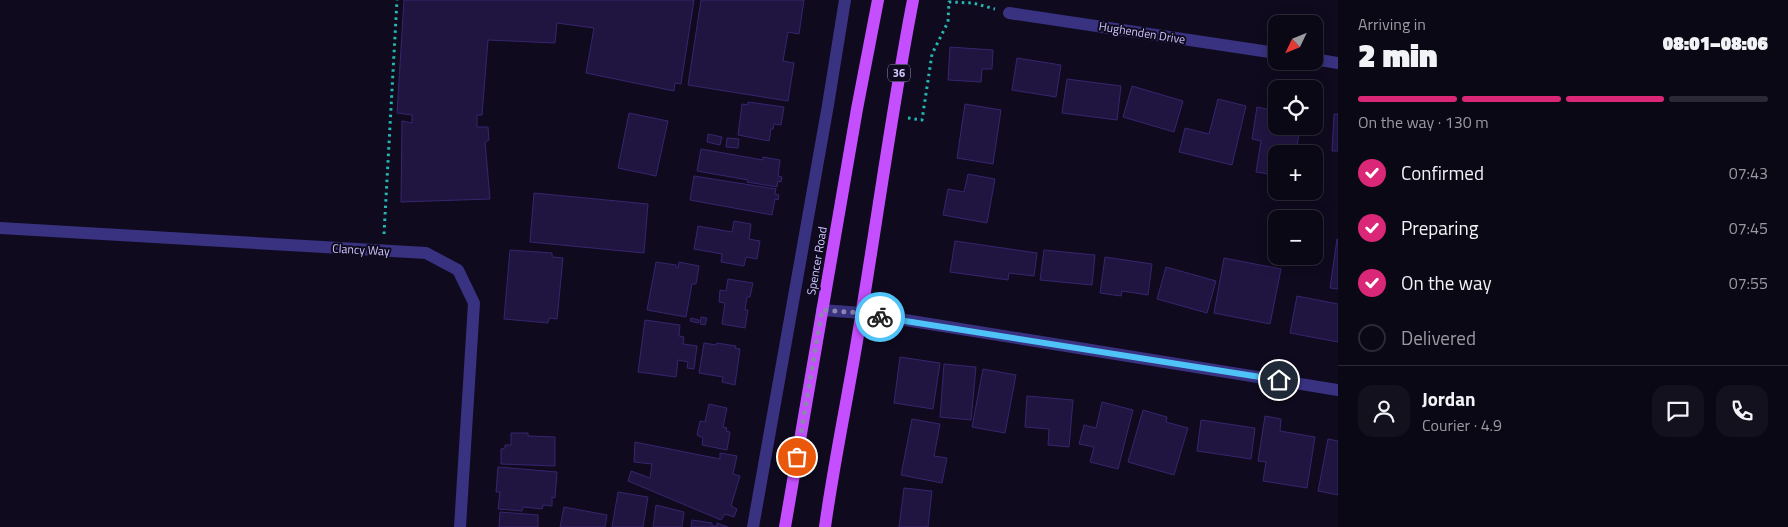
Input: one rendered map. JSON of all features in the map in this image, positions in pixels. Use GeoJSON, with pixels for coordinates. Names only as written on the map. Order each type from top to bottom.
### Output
{"type":"FeatureCollection","features":[{"type":"Feature","properties":{"kind":"main road","name":"Spencer Road"},"geometry":{"type":"LineString","coordinates":[[785,527],[878,0]]}},
{"type":"Feature","properties":{"kind":"main road","name":"36"},"geometry":{"type":"LineString","coordinates":[[825,527],[862,313],[900,65],[913,0]]}},
{"type":"Feature","properties":{"kind":"street","name":"Spencer Road"},"geometry":{"type":"LineString","coordinates":[[753,527],[845,0]]}},
{"type":"Feature","properties":{"kind":"street","name":"Hughenden Drive"},"geometry":{"type":"LineString","coordinates":[[1009,13],[1268,52]]}},
{"type":"Feature","properties":{"kind":"street"},"geometry":{"type":"LineString","coordinates":[[1323,60],[1338,63]]}},
{"type":"Feature","properties":{"kind":"street","name":"Clancy Way"},"geometry":{"type":"LineString","coordinates":[[0,228],[426,253],[458,270],[474,303],[460,527]]}},
{"type":"Feature","properties":{"kind":"street"},"geometry":{"type":"LineString","coordinates":[[822,310],[862,313],[1338,390]]}},
{"type":"Feature","properties":{"kind":"path"},"geometry":{"type":"LineString","coordinates":[[384,237],[397,0]]}},
{"type":"Feature","properties":{"kind":"path"},"geometry":{"type":"LineString","coordinates":[[922,120],[932,54],[948,22],[949,2],[973,3],[1009,13]]}},
{"type":"Feature","properties":{"kind":"building"},"geometry":{"type":"Polygon","coordinates":[[[404,0],[694,0],[681,84],[675,83],[674,91],[586,73],[594,28],[557,23],[555,43],[488,40],[482,115],[477,115],[477,127],[488,127],[489,140],[485,142],[490,199],[401,202],[402,121],[412,123],[412,115],[397,113],[404,0]]]}},
{"type":"Feature","properties":{"kind":"building"},"geometry":{"type":"Polygon","coordinates":[[[701,0],[804,0],[799,34],[788,32],[783,61],[794,63],[788,101],[688,85],[701,0]]]}},
{"type":"Feature","properties":{"kind":"building"},"geometry":{"type":"Polygon","coordinates":[[[950,47],[993,50],[992,69],[982,69],[981,82],[948,80],[950,47]]]}},
{"type":"Feature","properties":{"kind":"building"},"geometry":{"type":"Polygon","coordinates":[[[1017,58],[1061,65],[1056,97],[1012,90],[1017,58]]]}},
{"type":"Feature","properties":{"kind":"building"},"geometry":{"type":"Polygon","coordinates":[[[1067,79],[1121,86],[1117,120],[1062,113],[1067,79]]]}},
{"type":"Feature","properties":{"kind":"building"},"geometry":{"type":"Polygon","coordinates":[[[1132,86],[1183,101],[1174,132],[1123,117],[1132,86]]]}},
{"type":"Feature","properties":{"kind":"building"},"geometry":{"type":"Polygon","coordinates":[[[1218,99],[1246,106],[1232,165],[1179,152],[1185,128],[1209,134],[1218,99]]]}},
{"type":"Feature","properties":{"kind":"building"},"geometry":{"type":"Polygon","coordinates":[[[748,102],[784,107],[781,125],[774,124],[769,141],[738,135],[742,104],[748,105],[748,102]]]}},
{"type":"Feature","properties":{"kind":"building"},"geometry":{"type":"Polygon","coordinates":[[[965,104],[1001,110],[993,164],[957,158],[965,104]]]}},
{"type":"Feature","properties":{"kind":"building"},"geometry":{"type":"Polygon","coordinates":[[[1257,107],[1268,109],[1268,135],[1299,135],[1297,145],[1268,145],[1268,174],[1256,172],[1261,141],[1252,139],[1257,107]]]}},
{"type":"Feature","properties":{"kind":"building"},"geometry":{"type":"Polygon","coordinates":[[[629,113],[668,121],[656,176],[618,168],[629,113]]]}},
{"type":"Feature","properties":{"kind":"building"},"geometry":{"type":"Polygon","coordinates":[[[1334,114],[1338,114],[1338,151],[1332,151],[1334,114]]]}},
{"type":"Feature","properties":{"kind":"building"},"geometry":{"type":"Polygon","coordinates":[[[708,134],[722,137],[720,145],[707,142],[708,134]]]}},
{"type":"Feature","properties":{"kind":"building"},"geometry":{"type":"Polygon","coordinates":[[[727,138],[739,139],[738,148],[726,147],[727,138]]]}},
{"type":"Feature","properties":{"kind":"building"},"geometry":{"type":"Polygon","coordinates":[[[701,149],[763,160],[763,157],[780,160],[778,176],[782,177],[781,182],[778,181],[777,187],[697,171],[701,149]]]}},
{"type":"Feature","properties":{"kind":"building"},"geometry":{"type":"Polygon","coordinates":[[[968,174],[995,179],[987,223],[943,215],[948,189],[964,192],[968,174]]]}},
{"type":"Feature","properties":{"kind":"building"},"geometry":{"type":"Polygon","coordinates":[[[694,176],[776,189],[775,194],[779,195],[778,200],[775,199],[772,215],[690,200],[694,176]]]}},
{"type":"Feature","properties":{"kind":"building"},"geometry":{"type":"Polygon","coordinates":[[[534,193],[648,204],[644,253],[530,242],[534,193]]]}},
{"type":"Feature","properties":{"kind":"building"},"geometry":{"type":"Polygon","coordinates":[[[734,221],[751,224],[749,239],[760,241],[757,259],[746,257],[744,266],[721,262],[722,254],[694,249],[698,226],[732,232],[734,221]]]}},
{"type":"Feature","properties":{"kind":"building"},"geometry":{"type":"Polygon","coordinates":[[[1338,239],[1338,289],[1330,288],[1338,239]]]}},
{"type":"Feature","properties":{"kind":"building"},"geometry":{"type":"Polygon","coordinates":[[[955,241],[1037,253],[1034,276],[1009,273],[1008,280],[950,272],[955,241]]]}},
{"type":"Feature","properties":{"kind":"building"},"geometry":{"type":"Polygon","coordinates":[[[510,250],[552,253],[552,257],[563,258],[557,319],[549,318],[548,323],[504,319],[510,250]]]}},
{"type":"Feature","properties":{"kind":"building"},"geometry":{"type":"Polygon","coordinates":[[[1044,250],[1095,255],[1092,285],[1040,280],[1044,250]]]}},
{"type":"Feature","properties":{"kind":"building"},"geometry":{"type":"Polygon","coordinates":[[[1105,257],[1152,264],[1148,295],[1122,291],[1121,296],[1100,293],[1105,257]]]}},
{"type":"Feature","properties":{"kind":"building"},"geometry":{"type":"Polygon","coordinates":[[[1224,258],[1281,269],[1270,324],[1214,313],[1224,258]]]}},
{"type":"Feature","properties":{"kind":"building"},"geometry":{"type":"Polygon","coordinates":[[[656,262],[676,265],[678,268],[679,262],[699,266],[696,284],[692,284],[686,317],[647,310],[656,262]]]}},
{"type":"Feature","properties":{"kind":"building"},"geometry":{"type":"Polygon","coordinates":[[[1166,267],[1216,281],[1207,313],[1157,299],[1166,267]]]}},
{"type":"Feature","properties":{"kind":"building"},"geometry":{"type":"Polygon","coordinates":[[[728,279],[753,283],[750,297],[747,297],[745,310],[748,310],[745,328],[722,324],[725,303],[719,302],[720,290],[726,291],[728,279]]]}},
{"type":"Feature","properties":{"kind":"building"},"geometry":{"type":"Polygon","coordinates":[[[1297,296],[1338,304],[1338,342],[1290,333],[1297,296]]]}},
{"type":"Feature","properties":{"kind":"building"},"geometry":{"type":"Polygon","coordinates":[[[701,317],[707,318],[705,325],[700,324],[701,317]]]}},
{"type":"Feature","properties":{"kind":"building"},"geometry":{"type":"Polygon","coordinates":[[[691,318],[699,320],[698,323],[690,321],[691,318]]]}},
{"type":"Feature","properties":{"kind":"building"},"geometry":{"type":"Polygon","coordinates":[[[645,320],[680,325],[679,336],[684,337],[683,344],[697,346],[694,369],[687,368],[688,362],[678,360],[676,377],[638,372],[645,320]]]}},
{"type":"Feature","properties":{"kind":"building"},"geometry":{"type":"Polygon","coordinates":[[[704,343],[736,346],[735,348],[740,349],[735,385],[722,382],[723,377],[699,373],[704,343]]]}},
{"type":"Feature","properties":{"kind":"building"},"geometry":{"type":"Polygon","coordinates":[[[900,357],[940,363],[933,409],[894,403],[900,357]]]}},
{"type":"Feature","properties":{"kind":"building"},"geometry":{"type":"Polygon","coordinates":[[[944,364],[976,367],[971,420],[940,417],[944,364]]]}},
{"type":"Feature","properties":{"kind":"building"},"geometry":{"type":"Polygon","coordinates":[[[983,369],[1016,375],[1005,433],[972,427],[983,369]]]}},
{"type":"Feature","properties":{"kind":"building"},"geometry":{"type":"Polygon","coordinates":[[[1027,396],[1073,400],[1069,447],[1048,445],[1049,429],[1025,427],[1027,396]]]}},
{"type":"Feature","properties":{"kind":"building"},"geometry":{"type":"Polygon","coordinates":[[[1102,402],[1133,410],[1118,469],[1090,462],[1094,447],[1079,444],[1084,425],[1096,428],[1102,402]]]}},
{"type":"Feature","properties":{"kind":"building"},"geometry":{"type":"Polygon","coordinates":[[[709,404],[727,408],[723,427],[727,428],[726,431],[730,432],[727,450],[702,445],[703,438],[697,435],[700,421],[705,422],[709,404]]]}},
{"type":"Feature","properties":{"kind":"building"},"geometry":{"type":"Polygon","coordinates":[[[1143,410],[1167,417],[1166,422],[1188,428],[1174,475],[1128,462],[1143,410]]]}},
{"type":"Feature","properties":{"kind":"building"},"geometry":{"type":"Polygon","coordinates":[[[1265,416],[1281,419],[1280,431],[1315,437],[1307,488],[1263,481],[1266,462],[1258,461],[1265,416]]]}},
{"type":"Feature","properties":{"kind":"building"},"geometry":{"type":"Polygon","coordinates":[[[912,419],[940,424],[934,456],[947,458],[942,483],[901,475],[912,419]]]}},
{"type":"Feature","properties":{"kind":"building"},"geometry":{"type":"Polygon","coordinates":[[[1201,420],[1255,428],[1251,459],[1197,451],[1201,420]]]}},
{"type":"Feature","properties":{"kind":"building"},"geometry":{"type":"Polygon","coordinates":[[[511,433],[528,433],[528,436],[555,437],[555,466],[501,464],[501,449],[505,448],[505,445],[511,445],[511,433]]]}},
{"type":"Feature","properties":{"kind":"building"},"geometry":{"type":"Polygon","coordinates":[[[1328,439],[1338,441],[1338,495],[1318,491],[1328,439]]]}},
{"type":"Feature","properties":{"kind":"building"},"geometry":{"type":"Polygon","coordinates":[[[635,442],[720,459],[720,453],[737,456],[733,474],[740,476],[731,506],[737,509],[734,517],[725,514],[721,520],[628,481],[631,471],[650,478],[652,464],[634,462],[635,442]]]}},
{"type":"Feature","properties":{"kind":"building"},"geometry":{"type":"Polygon","coordinates":[[[498,467],[557,472],[555,498],[552,497],[552,506],[543,505],[542,509],[523,507],[522,511],[498,509],[500,492],[496,492],[498,467]]]}},
{"type":"Feature","properties":{"kind":"building"},"geometry":{"type":"Polygon","coordinates":[[[904,488],[932,491],[928,527],[899,527],[904,488]]]}},
{"type":"Feature","properties":{"kind":"building"},"geometry":{"type":"Polygon","coordinates":[[[618,492],[648,497],[643,527],[612,527],[618,492]]]}},
{"type":"Feature","properties":{"kind":"building"},"geometry":{"type":"Polygon","coordinates":[[[656,505],[684,512],[682,527],[653,527],[656,505]]]}},
{"type":"Feature","properties":{"kind":"building"},"geometry":{"type":"Polygon","coordinates":[[[564,507],[607,515],[605,527],[560,527],[564,507]]]}},
{"type":"Feature","properties":{"kind":"building"},"geometry":{"type":"Polygon","coordinates":[[[500,512],[538,515],[538,527],[499,527],[500,512]]]}},
{"type":"Feature","properties":{"kind":"building"},"geometry":{"type":"Polygon","coordinates":[[[692,520],[712,523],[712,526],[717,526],[717,523],[728,527],[691,527],[692,520]]]}},
{"type":"Feature","properties":{"kind":"way so far"},"geometry":{"type":"LineString","coordinates":[[797,457],[822,310],[862,313],[880,317]]}},
{"type":"Feature","properties":{"kind":"route"},"geometry":{"type":"LineString","coordinates":[[880,317],[1279,380]]}}]}
